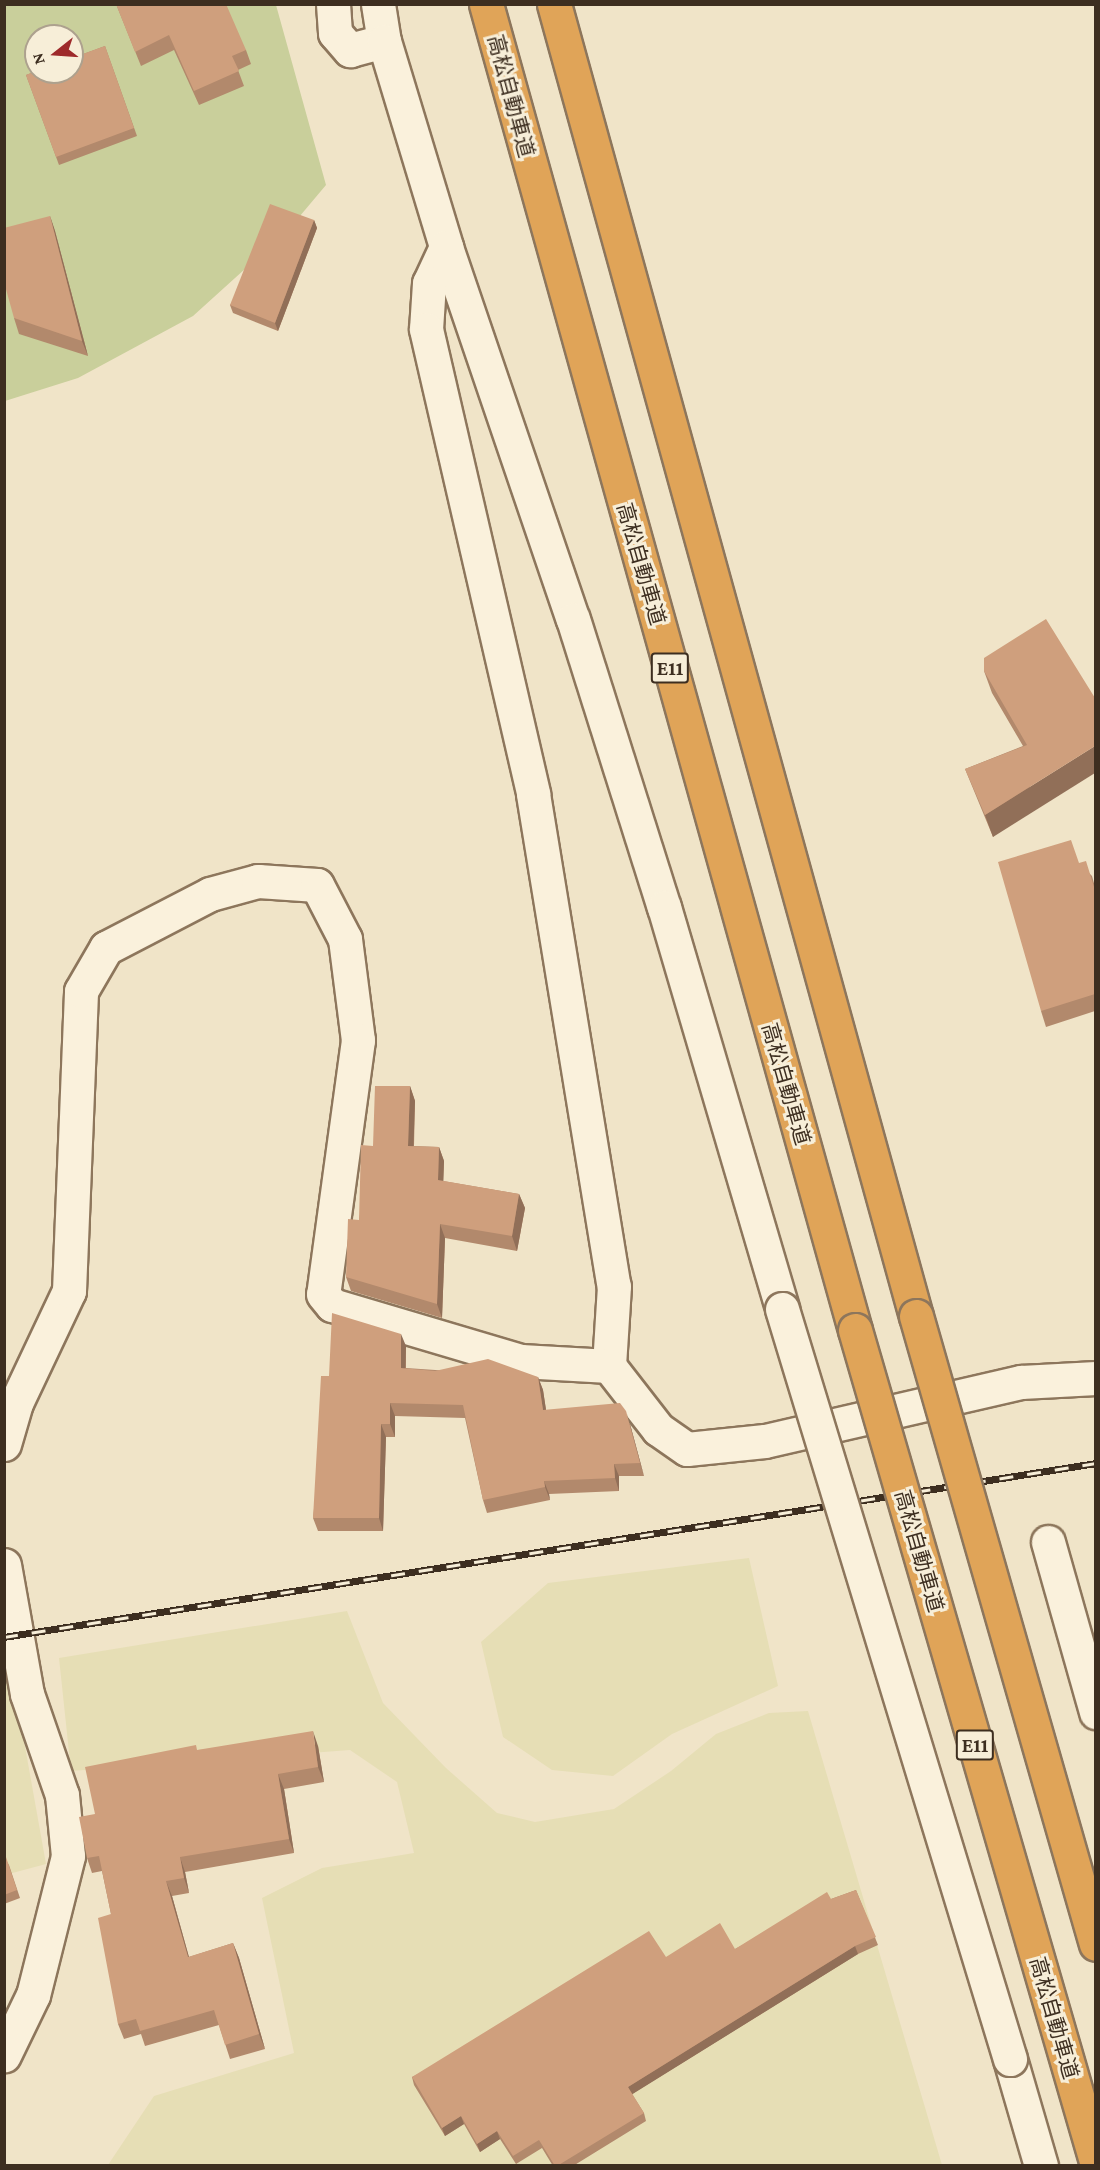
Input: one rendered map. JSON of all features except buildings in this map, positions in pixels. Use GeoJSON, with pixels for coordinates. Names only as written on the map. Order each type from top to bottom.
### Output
{"type":"FeatureCollection","features":[{"type":"Feature","properties":{"kind":"highway","name":"高松自動車道"},"geometry":{"type":"LineString","coordinates":[[486,4],[855,1330],[1095,2161]]}},
{"type":"Feature","properties":{"kind":"highway"},"geometry":{"type":"LineString","coordinates":[[554,4],[916,1316],[1095,1944]]}},
{"type":"Feature","properties":{"kind":"street"},"geometry":{"type":"LineString","coordinates":[[333,4],[335,33],[350,50],[384,41]]}},
{"type":"Feature","properties":{"kind":"street"},"geometry":{"type":"LineString","coordinates":[[378,4],[384,41],[446,247],[580,642],[664,907],[782,1309],[1041,2166]]}},
{"type":"Feature","properties":{"kind":"street"},"geometry":{"type":"LineString","coordinates":[[446,247],[429,283],[426,329],[535,805],[614,1286],[609,1366],[658,1429],[687,1449],[765,1441],[1021,1382],[1095,1378]]}},
{"type":"Feature","properties":{"kind":"street"},"geometry":{"type":"LineString","coordinates":[[4,1444],[15,1403],[69,1291],[81,991],[106,948],[210,894],[258,881],[317,885],[345,939],[358,1040],[323,1294],[333,1305],[521,1361],[609,1366]]}},
{"type":"Feature","properties":{"kind":"street"},"geometry":{"type":"LineString","coordinates":[[1048,1542],[1095,1712]]}},
{"type":"Feature","properties":{"kind":"street"},"geometry":{"type":"LineString","coordinates":[[4,1564],[27,1694],[62,1795],[68,1856],[33,1995],[4,2055]]}},
{"type":"Feature","properties":{"kind":"shaded area"},"geometry":{"type":"Polygon","coordinates":[[[749,1558],[778,1686],[672,1734],[613,1776],[552,1770],[503,1737],[481,1642],[548,1583],[749,1558]]]}},
{"type":"Feature","properties":{"kind":"shaded area"},"geometry":{"type":"Polygon","coordinates":[[[347,1611],[383,1703],[446,1768],[497,1813],[535,1822],[614,1809],[671,1771],[716,1734],[769,1713],[808,1711],[942,2165],[108,2165],[154,2096],[294,2053],[262,1898],[322,1868],[414,1853],[397,1782],[350,1750],[71,1771],[59,1658],[347,1611]]]}},
{"type":"Feature","properties":{"kind":"shaded area"},"geometry":{"type":"Polygon","coordinates":[[[11,1668],[46,1864],[5,1875],[4,1669],[11,1668]]]}},
{"type":"Feature","properties":{"kind":"green space"},"geometry":{"type":"Polygon","coordinates":[[[5,5],[276,5],[326,185],[289,229],[193,316],[78,378],[5,401],[5,5]]]}},
{"type":"Feature","properties":{"kind":"railway"},"geometry":{"type":"LineString","coordinates":[[4,1637],[1096,1463]]}}]}
